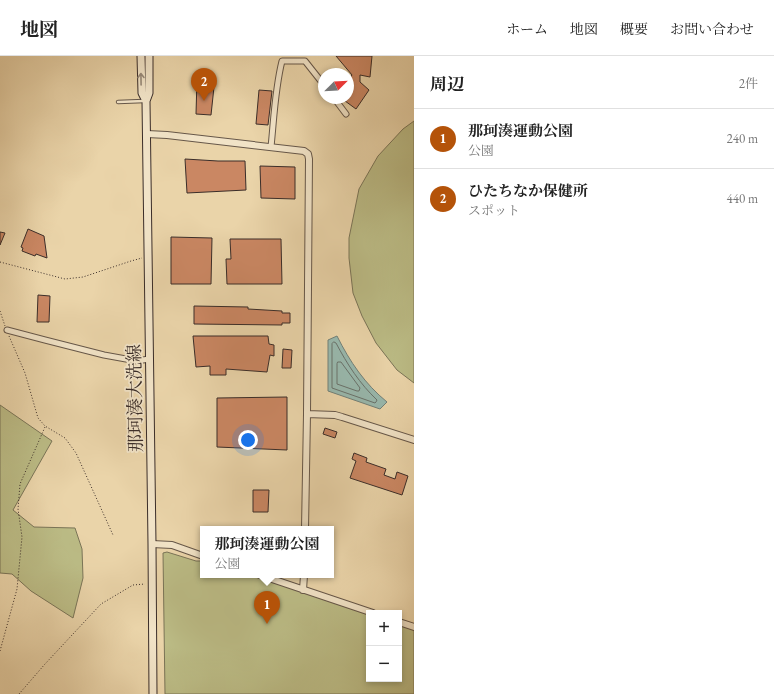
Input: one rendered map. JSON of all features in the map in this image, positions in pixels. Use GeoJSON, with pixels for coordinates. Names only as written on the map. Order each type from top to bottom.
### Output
{"type":"FeatureCollection","features":[{"type":"Feature","properties":{"kind":"main road","name":"那珂湊大洗線"},"geometry":{"type":"LineString","coordinates":[[141,56],[142,93],[146,101]]}},
{"type":"Feature","properties":{"kind":"main road","name":"那珂湊大洗線"},"geometry":{"type":"LineString","coordinates":[[149,56],[149,93],[146,101],[153,694]]}},
{"type":"Feature","properties":{"kind":"street"},"geometry":{"type":"LineString","coordinates":[[271,147],[276,97],[282,61],[305,61],[318,78]]}},
{"type":"Feature","properties":{"kind":"street"},"geometry":{"type":"LineString","coordinates":[[338,104],[346,114]]}},
{"type":"Feature","properties":{"kind":"street"},"geometry":{"type":"LineString","coordinates":[[147,134],[304,151],[308,154],[305,526]]}},
{"type":"Feature","properties":{"kind":"street"},"geometry":{"type":"LineString","coordinates":[[7,330],[104,355],[138,361],[150,360]]}},
{"type":"Feature","properties":{"kind":"street"},"geometry":{"type":"LineString","coordinates":[[307,414],[334,415],[414,440]]}},
{"type":"Feature","properties":{"kind":"street"},"geometry":{"type":"LineString","coordinates":[[152,544],[172,545],[200,555]]}},
{"type":"Feature","properties":{"kind":"street"},"geometry":{"type":"LineString","coordinates":[[269,578],[366,610]]}},
{"type":"Feature","properties":{"kind":"street"},"geometry":{"type":"LineString","coordinates":[[303,590],[304,578]]}},
{"type":"Feature","properties":{"kind":"street"},"geometry":{"type":"LineString","coordinates":[[402,623],[414,626]]}},
{"type":"Feature","properties":{"kind":"lane"},"geometry":{"type":"LineString","coordinates":[[118,102],[146,101]]}},
{"type":"Feature","properties":{"kind":"path"},"geometry":{"type":"LineString","coordinates":[[0,262],[65,279],[83,277],[148,257]]}},
{"type":"Feature","properties":{"kind":"path"},"geometry":{"type":"LineString","coordinates":[[0,311],[25,373],[38,418],[45,426],[65,438],[76,453],[113,535]]}},
{"type":"Feature","properties":{"kind":"path"},"geometry":{"type":"LineString","coordinates":[[0,651],[17,588],[22,537],[18,509],[20,484],[45,426]]}},
{"type":"Feature","properties":{"kind":"path"},"geometry":{"type":"LineString","coordinates":[[19,694],[101,604],[133,585],[152,585]]}},
{"type":"Feature","properties":{"kind":"green space"},"geometry":{"type":"Polygon","coordinates":[[[414,121],[414,383],[397,370],[376,343],[362,316],[353,293],[349,258],[349,238],[359,189],[378,156],[403,129],[414,121]]]}},
{"type":"Feature","properties":{"kind":"green space"},"geometry":{"type":"Polygon","coordinates":[[[0,405],[52,441],[13,510],[34,527],[75,528],[82,549],[83,578],[73,618],[31,591],[12,574],[0,573],[0,405]]]}},
{"type":"Feature","properties":{"kind":"green space"},"geometry":{"type":"Polygon","coordinates":[[[167,552],[200,561],[200,578],[269,578],[366,612],[366,682],[402,682],[402,623],[414,627],[414,694],[165,694],[163,553],[167,552]]]}},
{"type":"Feature","properties":{"kind":"water"},"geometry":{"type":"Polygon","coordinates":[[[337,336],[347,355],[365,380],[387,402],[380,409],[328,391],[328,340],[337,336]]]}},
{"type":"Feature","properties":{"kind":"building"},"geometry":{"type":"Polygon","coordinates":[[[336,56],[372,56],[370,77],[360,75],[360,82],[369,90],[356,109],[349,104],[354,104],[354,68],[346,68],[336,56]]]}},
{"type":"Feature","properties":{"kind":"building"},"geometry":{"type":"Polygon","coordinates":[[[197,79],[205,80],[204,87],[214,87],[211,115],[196,114],[197,79]]]}},
{"type":"Feature","properties":{"kind":"building"},"geometry":{"type":"Polygon","coordinates":[[[259,90],[272,91],[268,125],[256,124],[259,90]]]}},
{"type":"Feature","properties":{"kind":"building"},"geometry":{"type":"Polygon","coordinates":[[[185,159],[245,161],[246,190],[187,193],[185,159]]]}},
{"type":"Feature","properties":{"kind":"building"},"geometry":{"type":"Polygon","coordinates":[[[260,166],[295,167],[295,199],[261,198],[260,166]]]}},
{"type":"Feature","properties":{"kind":"building"},"geometry":{"type":"Polygon","coordinates":[[[28,229],[44,236],[47,258],[36,254],[35,256],[22,251],[23,248],[21,247],[28,229]]]}},
{"type":"Feature","properties":{"kind":"building"},"geometry":{"type":"Polygon","coordinates":[[[0,232],[5,233],[0,245],[0,232]]]}},
{"type":"Feature","properties":{"kind":"building"},"geometry":{"type":"Polygon","coordinates":[[[171,237],[212,238],[211,284],[171,284],[171,237]]]}},
{"type":"Feature","properties":{"kind":"building"},"geometry":{"type":"Polygon","coordinates":[[[230,239],[281,239],[282,284],[227,284],[226,259],[231,259],[230,239]]]}},
{"type":"Feature","properties":{"kind":"building"},"geometry":{"type":"Polygon","coordinates":[[[38,295],[50,296],[49,322],[37,322],[38,295]]]}},
{"type":"Feature","properties":{"kind":"building"},"geometry":{"type":"Polygon","coordinates":[[[194,306],[248,307],[248,309],[282,311],[282,313],[290,313],[290,323],[282,323],[282,325],[194,324],[194,306]]]}},
{"type":"Feature","properties":{"kind":"building"},"geometry":{"type":"Polygon","coordinates":[[[193,336],[268,336],[269,344],[274,345],[274,356],[270,355],[267,372],[226,369],[226,375],[210,375],[210,366],[196,367],[193,336]]]}},
{"type":"Feature","properties":{"kind":"building"},"geometry":{"type":"Polygon","coordinates":[[[283,349],[292,350],[291,368],[282,368],[283,349]]]}},
{"type":"Feature","properties":{"kind":"building"},"geometry":{"type":"Polygon","coordinates":[[[287,397],[287,450],[217,447],[217,398],[287,397]]]}},
{"type":"Feature","properties":{"kind":"building"},"geometry":{"type":"Polygon","coordinates":[[[325,428],[337,432],[335,438],[323,434],[325,428]]]}},
{"type":"Feature","properties":{"kind":"building"},"geometry":{"type":"Polygon","coordinates":[[[354,453],[367,458],[366,462],[386,469],[384,475],[395,479],[397,472],[408,476],[402,495],[350,478],[356,461],[352,459],[354,453]]]}},
{"type":"Feature","properties":{"kind":"building"},"geometry":{"type":"Polygon","coordinates":[[[253,490],[269,490],[268,512],[253,512],[253,490]]]}},
{"type":"Feature","properties":{"kind":"place","name":"ひたちなか保健所"},"geometry":{"type":"Point","coordinates":[204,101]}},
{"type":"Feature","properties":{"kind":"place","name":"那珂湊運動公園"},"geometry":{"type":"Point","coordinates":[267,624]}}]}
